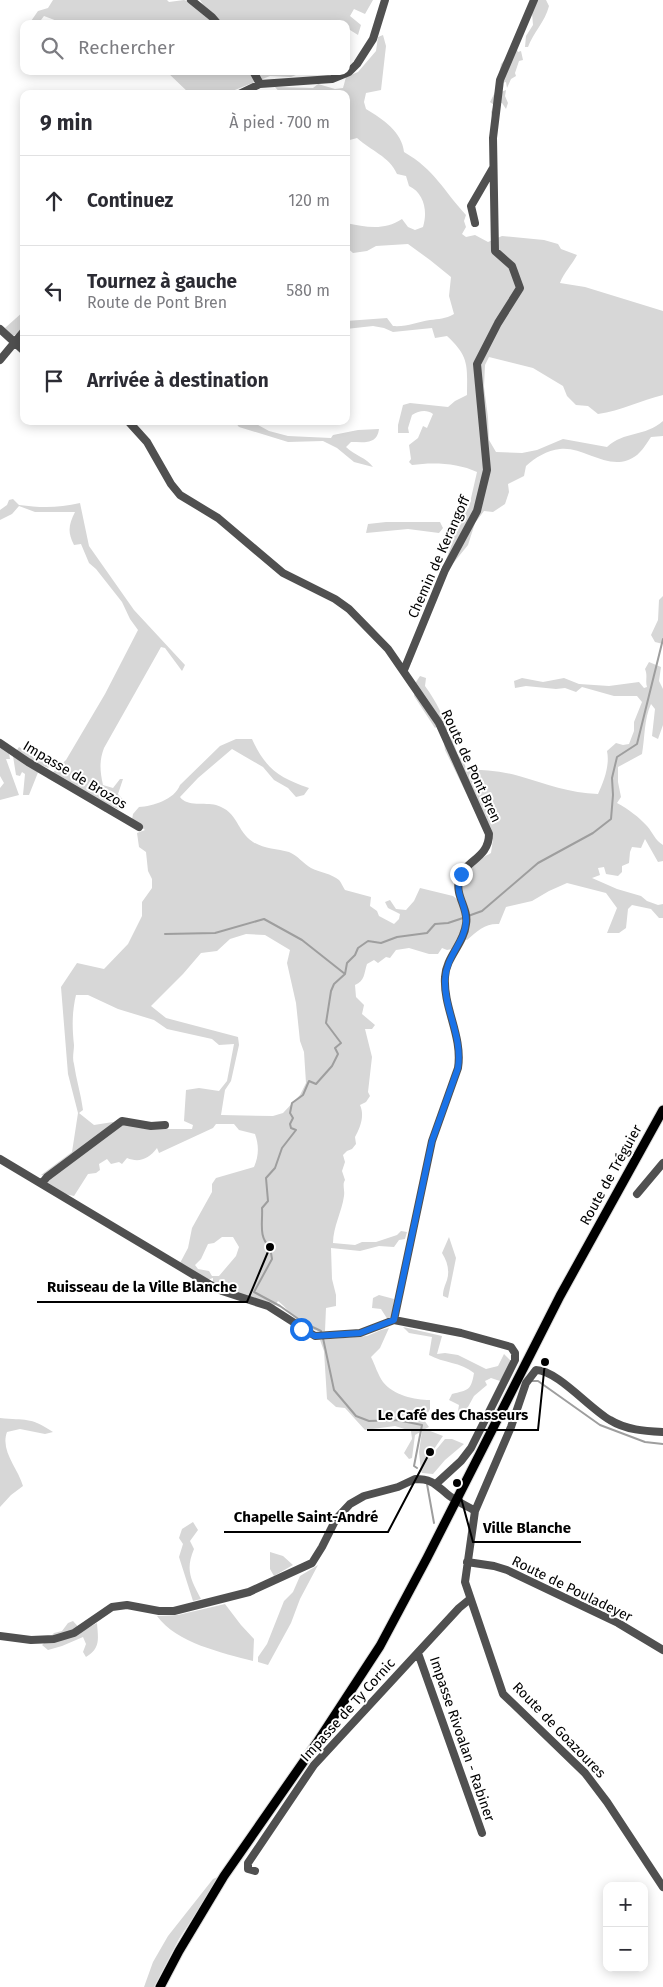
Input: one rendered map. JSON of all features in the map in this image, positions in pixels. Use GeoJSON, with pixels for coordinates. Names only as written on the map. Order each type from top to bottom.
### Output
{"type":"FeatureCollection","features":[{"type":"Feature","properties":{"kind":"main road","name":"Route de Tréguier"},"geometry":{"type":"LineString","coordinates":[[160,1987],[215,1891],[318,1741],[380,1646],[584,1253],[663,1110]]}},
{"type":"Feature","properties":{"kind":"street"},"geometry":{"type":"LineString","coordinates":[[191,0],[215,20]]}},
{"type":"Feature","properties":{"kind":"street"},"geometry":{"type":"LineString","coordinates":[[350,71],[357,64],[373,39],[385,0]]}},
{"type":"Feature","properties":{"kind":"street","name":"Chemin de Kerangoff"},"geometry":{"type":"LineString","coordinates":[[404,670],[444,570],[477,511],[486,470],[477,364],[498,323],[520,288],[512,266],[495,251],[494,138],[500,80],[534,0]]}},
{"type":"Feature","properties":{"kind":"street"},"geometry":{"type":"LineString","coordinates":[[255,75],[260,84]]}},
{"type":"Feature","properties":{"kind":"street"},"geometry":{"type":"LineString","coordinates":[[248,90],[260,84],[332,79],[342,75]]}},
{"type":"Feature","properties":{"kind":"street"},"geometry":{"type":"LineString","coordinates":[[475,223],[472,206],[494,166]]}},
{"type":"Feature","properties":{"kind":"street"},"geometry":{"type":"LineString","coordinates":[[0,329],[20,347]]}},
{"type":"Feature","properties":{"kind":"street"},"geometry":{"type":"LineString","coordinates":[[0,360],[20,336]]}},
{"type":"Feature","properties":{"kind":"street","name":"Route de Pont Bren"},"geometry":{"type":"LineString","coordinates":[[132,425],[147,442],[176,492],[218,518],[283,573],[335,600],[349,610],[388,649],[439,723],[490,834],[486,850],[465,869],[459,880],[459,895],[466,914],[466,925],[447,965],[445,985],[460,1056],[458,1068],[432,1141],[394,1320]]}},
{"type":"Feature","properties":{"kind":"street","name":"Impasse de Brozos"},"geometry":{"type":"LineString","coordinates":[[0,743],[28,762],[139,827]]}},
{"type":"Feature","properties":{"kind":"street"},"geometry":{"type":"LineString","coordinates":[[42,1183],[47,1177],[122,1121],[151,1126],[165,1125]]}},
{"type":"Feature","properties":{"kind":"street"},"geometry":{"type":"LineString","coordinates":[[0,1159],[209,1284],[222,1291],[273,1308],[312,1335],[360,1333],[394,1320],[461,1333],[505,1344],[514,1350],[516,1356],[512,1368],[468,1452],[437,1483]]}},
{"type":"Feature","properties":{"kind":"street"},"geometry":{"type":"LineString","coordinates":[[637,1194],[663,1163]]}},
{"type":"Feature","properties":{"kind":"street","name":"Route de Goazoures"},"geometry":{"type":"LineString","coordinates":[[663,1432],[625,1427],[609,1420],[565,1385],[548,1374],[536,1370],[526,1383],[511,1427],[475,1511],[464,1577],[503,1694],[585,1773],[607,1802],[663,1887]]}},
{"type":"Feature","properties":{"kind":"street"},"geometry":{"type":"LineString","coordinates":[[468,1452],[487,1439]]}},
{"type":"Feature","properties":{"kind":"street"},"geometry":{"type":"LineString","coordinates":[[0,1636],[31,1640],[54,1639],[74,1633],[112,1607],[127,1605],[159,1611],[174,1611],[249,1592],[312,1563],[336,1519],[344,1509],[356,1500],[370,1494],[398,1487],[412,1480],[426,1480],[437,1483],[447,1494],[475,1511]]}},
{"type":"Feature","properties":{"kind":"street","name":"Route de Pouladeyer"},"geometry":{"type":"LineString","coordinates":[[467,1562],[507,1570],[618,1624],[663,1650]]}},
{"type":"Feature","properties":{"kind":"street","name":"Impasse de Ty Cornic"},"geometry":{"type":"LineString","coordinates":[[255,1870],[248,1869],[248,1863],[253,1854],[314,1765],[458,1608],[470,1599]]}},
{"type":"Feature","properties":{"kind":"street","name":"Impasse Rivoalan - Rabiner"},"geometry":{"type":"LineString","coordinates":[[418,1653],[482,1833]]}},
{"type":"Feature","properties":{"kind":"shaded area"},"geometry":{"type":"Polygon","coordinates":[[[53,0],[167,0],[169,2],[184,0],[204,6],[200,0],[373,0],[365,14],[354,9],[350,16],[361,25],[358,35],[350,30],[350,20],[54,20],[44,16],[41,20],[32,20],[38,11],[48,8],[53,0]]]}},
{"type":"Feature","properties":{"kind":"shaded area"},"geometry":{"type":"Polygon","coordinates":[[[531,0],[546,0],[549,6],[528,47],[525,47],[526,36],[533,25],[531,0]]]}},
{"type":"Feature","properties":{"kind":"shaded area"},"geometry":{"type":"Polygon","coordinates":[[[383,35],[386,46],[381,90],[366,93],[364,102],[366,109],[379,117],[396,132],[404,152],[431,173],[466,215],[464,221],[466,227],[462,234],[466,237],[475,235],[488,242],[502,236],[544,240],[558,244],[561,249],[577,255],[560,283],[585,287],[663,311],[663,395],[615,410],[598,414],[588,406],[576,405],[567,396],[563,386],[533,368],[489,357],[485,365],[484,387],[489,440],[496,452],[522,453],[537,450],[563,439],[607,447],[620,438],[649,430],[663,421],[663,436],[651,437],[637,455],[618,462],[608,461],[570,449],[555,450],[537,457],[526,466],[524,476],[508,484],[509,492],[505,504],[493,512],[484,511],[475,523],[468,545],[451,566],[444,565],[454,538],[453,531],[469,507],[477,472],[454,465],[412,465],[409,462],[411,459],[409,445],[418,438],[423,426],[427,428],[433,414],[428,411],[417,412],[412,415],[408,428],[409,433],[398,433],[398,425],[403,405],[410,403],[448,407],[467,395],[466,363],[460,350],[454,343],[447,336],[435,338],[432,328],[393,332],[373,326],[350,329],[350,321],[387,318],[393,326],[398,326],[451,316],[454,314],[449,296],[451,277],[408,244],[376,246],[367,251],[353,253],[350,250],[350,224],[382,227],[402,219],[408,227],[415,230],[423,227],[425,209],[421,198],[409,186],[406,176],[397,174],[394,168],[379,154],[357,138],[350,140],[350,90],[278,90],[275,87],[313,88],[318,84],[335,89],[343,88],[346,77],[358,72],[376,51],[378,37],[383,35]]]}},
{"type":"Feature","properties":{"kind":"shaded area"},"geometry":{"type":"Polygon","coordinates":[[[516,47],[518,52],[521,51],[523,60],[519,61],[515,73],[516,76],[511,79],[507,88],[506,82],[502,83],[501,92],[506,90],[505,96],[508,103],[506,109],[502,103],[499,103],[492,116],[491,112],[494,105],[490,102],[496,90],[501,64],[516,47]]]}},
{"type":"Feature","properties":{"kind":"shaded area"},"geometry":{"type":"Polygon","coordinates":[[[170,75],[296,75],[291,77],[270,76],[235,90],[186,90],[170,75]]]}},
{"type":"Feature","properties":{"kind":"shaded area"},"geometry":{"type":"Polygon","coordinates":[[[20,315],[20,330],[17,334],[13,336],[5,328],[20,315]]]}},
{"type":"Feature","properties":{"kind":"shaded area"},"geometry":{"type":"Polygon","coordinates":[[[237,425],[258,425],[269,431],[288,436],[331,438],[333,435],[358,430],[379,429],[376,438],[373,440],[369,442],[351,442],[346,447],[373,467],[354,462],[337,448],[323,441],[288,442],[237,425]]]}},
{"type":"Feature","properties":{"kind":"shaded area"},"geometry":{"type":"Polygon","coordinates":[[[13,499],[19,505],[35,507],[57,507],[80,503],[89,546],[134,610],[185,665],[182,671],[165,648],[161,647],[104,748],[100,766],[103,785],[113,788],[120,779],[123,779],[118,794],[126,803],[120,810],[111,806],[105,812],[81,796],[47,778],[66,760],[105,694],[138,630],[122,602],[89,563],[81,544],[74,545],[70,536],[70,528],[75,512],[35,512],[19,506],[12,514],[0,520],[0,510],[7,505],[9,500],[13,499]]]}},
{"type":"Feature","properties":{"kind":"shaded area"},"geometry":{"type":"Polygon","coordinates":[[[440,522],[443,528],[439,533],[408,529],[366,533],[368,524],[440,522]]]}},
{"type":"Feature","properties":{"kind":"shaded area"},"geometry":{"type":"Polygon","coordinates":[[[663,596],[663,644],[655,642],[651,635],[658,620],[659,600],[663,596]]]}},
{"type":"Feature","properties":{"kind":"shaded area"},"geometry":{"type":"Polygon","coordinates":[[[649,662],[661,667],[659,681],[663,689],[663,725],[658,739],[652,736],[655,709],[651,704],[646,722],[642,754],[618,767],[621,797],[617,803],[640,819],[663,845],[663,861],[658,862],[645,839],[641,848],[632,847],[629,863],[622,866],[622,872],[618,876],[606,874],[604,867],[598,868],[600,875],[592,878],[617,889],[641,896],[647,901],[658,905],[663,904],[663,918],[659,918],[651,909],[632,905],[628,909],[626,928],[619,933],[607,933],[617,908],[606,893],[567,883],[532,901],[506,907],[499,924],[486,926],[467,940],[464,938],[470,920],[461,894],[461,880],[474,864],[491,853],[493,839],[487,836],[445,750],[441,723],[435,728],[414,696],[416,682],[420,676],[426,678],[425,686],[440,710],[449,737],[453,738],[466,769],[506,773],[568,790],[598,794],[607,767],[607,751],[616,743],[629,744],[634,731],[634,722],[642,702],[637,696],[614,696],[582,687],[576,692],[565,688],[526,686],[515,688],[514,681],[522,678],[543,682],[564,678],[579,684],[609,686],[639,682],[644,688],[647,687],[645,669],[649,662]]]}},
{"type":"Feature","properties":{"kind":"shaded area"},"geometry":{"type":"Polygon","coordinates":[[[236,739],[252,739],[262,757],[274,771],[289,780],[309,788],[304,795],[296,797],[288,788],[274,780],[263,767],[232,749],[198,778],[180,797],[183,800],[192,803],[212,804],[223,808],[233,817],[247,838],[266,847],[289,852],[311,868],[336,878],[345,890],[371,897],[370,906],[377,911],[379,916],[394,924],[399,919],[400,914],[388,908],[385,902],[390,900],[396,909],[406,910],[414,901],[420,888],[453,896],[463,912],[464,922],[462,931],[452,949],[442,948],[438,954],[429,954],[409,948],[396,950],[390,958],[386,957],[378,963],[374,960],[367,964],[365,974],[355,985],[356,997],[364,1005],[362,1014],[375,1025],[372,1029],[365,1029],[372,1057],[368,1092],[370,1096],[366,1102],[360,1105],[362,1118],[355,1137],[356,1144],[343,1155],[345,1162],[342,1171],[345,1180],[344,1196],[334,1231],[333,1243],[355,1245],[362,1242],[376,1242],[397,1235],[401,1231],[407,1232],[405,1239],[399,1240],[394,1247],[379,1246],[360,1251],[331,1248],[332,1279],[336,1295],[336,1306],[326,1308],[325,1331],[317,1331],[304,1326],[278,1301],[275,1306],[226,1290],[213,1283],[213,1278],[207,1280],[180,1263],[188,1248],[192,1228],[212,1192],[212,1184],[216,1178],[254,1167],[258,1150],[255,1134],[239,1130],[234,1124],[216,1124],[213,1128],[159,1153],[157,1148],[144,1159],[127,1158],[122,1164],[119,1162],[111,1164],[107,1159],[99,1164],[100,1170],[96,1173],[88,1174],[74,1196],[65,1194],[45,1182],[49,1177],[41,1175],[72,1152],[78,1113],[68,1074],[61,987],[77,963],[104,969],[128,944],[142,916],[142,902],[152,888],[146,852],[139,847],[137,833],[145,830],[132,820],[133,814],[139,807],[157,804],[173,795],[180,785],[220,746],[236,739]],[[246,934],[230,939],[217,951],[201,953],[151,1006],[166,1018],[238,1037],[239,1045],[231,1081],[225,1090],[221,1115],[273,1116],[283,1113],[300,1095],[306,1083],[304,1052],[300,1041],[296,1003],[287,963],[290,950],[265,935],[246,934]],[[76,995],[73,1059],[83,1110],[79,1113],[94,1125],[113,1122],[116,1130],[123,1124],[154,1129],[192,1129],[193,1125],[184,1121],[186,1090],[199,1088],[219,1091],[227,1081],[234,1044],[219,1045],[212,1039],[167,1029],[154,1020],[118,1009],[88,995],[76,995]],[[222,1237],[214,1243],[208,1244],[201,1259],[195,1265],[198,1269],[209,1271],[212,1276],[219,1276],[236,1256],[239,1247],[233,1237],[222,1237]]]}},
{"type":"Feature","properties":{"kind":"shaded area"},"geometry":{"type":"Polygon","coordinates":[[[0,747],[9,753],[10,759],[6,759],[19,795],[0,800],[0,788],[4,783],[0,776],[0,747]]]}},
{"type":"Feature","properties":{"kind":"shaded area"},"geometry":{"type":"Polygon","coordinates":[[[19,747],[50,766],[48,768],[41,765],[29,795],[23,795],[25,774],[22,772],[20,776],[16,775],[13,756],[19,747]]]}},
{"type":"Feature","properties":{"kind":"shaded area"},"geometry":{"type":"Polygon","coordinates":[[[449,1237],[456,1258],[448,1298],[443,1296],[448,1269],[447,1262],[442,1253],[449,1237]]]}},
{"type":"Feature","properties":{"kind":"shaded area"},"geometry":{"type":"Polygon","coordinates":[[[379,1295],[394,1299],[392,1317],[388,1320],[381,1309],[372,1308],[373,1298],[379,1295]]]}},
{"type":"Feature","properties":{"kind":"shaded area"},"geometry":{"type":"Polygon","coordinates":[[[403,1327],[442,1336],[437,1354],[458,1355],[486,1369],[498,1366],[504,1354],[510,1360],[508,1372],[500,1381],[491,1378],[485,1381],[487,1385],[474,1396],[463,1416],[457,1417],[459,1405],[449,1400],[452,1394],[468,1389],[472,1383],[474,1373],[469,1369],[429,1355],[432,1337],[409,1333],[403,1327]]]}},
{"type":"Feature","properties":{"kind":"shaded area"},"geometry":{"type":"Polygon","coordinates":[[[389,1328],[380,1348],[371,1357],[381,1379],[387,1387],[411,1398],[430,1400],[430,1409],[424,1420],[429,1427],[425,1429],[443,1436],[434,1449],[430,1447],[425,1455],[429,1458],[445,1439],[452,1439],[464,1444],[445,1460],[433,1474],[422,1473],[421,1471],[419,1452],[422,1431],[415,1435],[412,1458],[409,1459],[404,1453],[412,1439],[411,1431],[395,1426],[365,1430],[345,1408],[336,1407],[327,1399],[324,1351],[320,1340],[367,1336],[389,1328]]]}},
{"type":"Feature","properties":{"kind":"shaded area"},"geometry":{"type":"Polygon","coordinates":[[[0,1418],[33,1421],[53,1432],[45,1434],[20,1429],[7,1432],[5,1439],[8,1453],[23,1486],[0,1507],[0,1418]]]}},
{"type":"Feature","properties":{"kind":"shaded area"},"geometry":{"type":"Polygon","coordinates":[[[193,1522],[198,1530],[190,1541],[194,1549],[191,1556],[190,1575],[201,1599],[193,1601],[179,1557],[183,1544],[179,1538],[182,1529],[193,1522]]]}},
{"type":"Feature","properties":{"kind":"shaded area"},"geometry":{"type":"Polygon","coordinates":[[[270,1552],[283,1556],[293,1565],[274,1576],[270,1569],[270,1552]]]}},
{"type":"Feature","properties":{"kind":"shaded area"},"geometry":{"type":"Polygon","coordinates":[[[318,1565],[300,1599],[291,1623],[268,1665],[258,1662],[258,1657],[267,1644],[284,1601],[293,1592],[300,1576],[318,1565]]]}},
{"type":"Feature","properties":{"kind":"shaded area"},"geometry":{"type":"Polygon","coordinates":[[[225,1604],[254,1639],[253,1661],[201,1646],[188,1640],[165,1625],[157,1616],[178,1615],[225,1604]]]}},
{"type":"Feature","properties":{"kind":"shaded area"},"geometry":{"type":"Polygon","coordinates":[[[73,1621],[82,1631],[97,1623],[98,1642],[91,1654],[86,1657],[83,1652],[86,1644],[83,1637],[48,1650],[42,1645],[54,1633],[62,1631],[68,1623],[73,1621]]]}},
{"type":"Feature","properties":{"kind":"shaded area"},"geometry":{"type":"Polygon","coordinates":[[[220,1876],[179,1939],[154,1987],[144,1987],[153,1962],[168,1936],[213,1879],[220,1876]]]}},
{"type":"Feature","properties":{"kind":"waterway"},"geometry":{"type":"LineString","coordinates":[[468,916],[482,911],[538,863],[593,833],[611,819],[612,778],[617,757],[637,744],[663,639]]}},
{"type":"Feature","properties":{"kind":"waterway"},"geometry":{"type":"LineString","coordinates":[[322,1334],[321,1331],[304,1323],[280,1306],[254,1292],[272,1259],[270,1247],[262,1234],[262,1208],[268,1201],[266,1178],[275,1168],[282,1148],[296,1130],[291,1128],[290,1124],[293,1118],[290,1113],[292,1103],[303,1095],[309,1081],[316,1084],[332,1066],[338,1054],[335,1048],[341,1043],[326,1023],[331,991],[334,984],[345,974],[347,963],[355,955],[358,948],[368,941],[381,943],[397,937],[427,933],[435,924],[448,923],[463,918]]}},
{"type":"Feature","properties":{"kind":"waterway"},"geometry":{"type":"LineString","coordinates":[[165,934],[215,933],[264,919],[302,940],[345,974]]}},
{"type":"Feature","properties":{"kind":"waterway"},"geometry":{"type":"LineString","coordinates":[[323,1338],[334,1390],[356,1416],[369,1421],[397,1420],[422,1425],[414,1466],[417,1468]]}},
{"type":"Feature","properties":{"kind":"waterway"},"geometry":{"type":"LineString","coordinates":[[532,1381],[538,1381],[600,1425],[645,1442],[663,1444]]}},
{"type":"Feature","properties":{"kind":"waterway"},"geometry":{"type":"LineString","coordinates":[[427,1484],[434,1523]]}},
{"type":"Feature","properties":{"kind":"place","name":"Ruisseau de la Ville Blanche"},"geometry":{"type":"Point","coordinates":[270,1247]}},
{"type":"Feature","properties":{"kind":"place","name":"Le Café des Chasseurs"},"geometry":{"type":"Point","coordinates":[545,1362]}},
{"type":"Feature","properties":{"kind":"place","name":"Chapelle Saint-André"},"geometry":{"type":"Point","coordinates":[430,1452]}},
{"type":"Feature","properties":{"kind":"place","name":"Ville Blanche"},"geometry":{"type":"Point","coordinates":[457,1483]}},
{"type":"Feature","properties":{"kind":"route"},"geometry":{"type":"LineString","coordinates":[[301,1329],[315,1336],[360,1333],[394,1320],[432,1141],[458,1068],[460,1056],[445,985],[447,965],[466,925],[466,914],[458,888],[461,874]]}}]}
